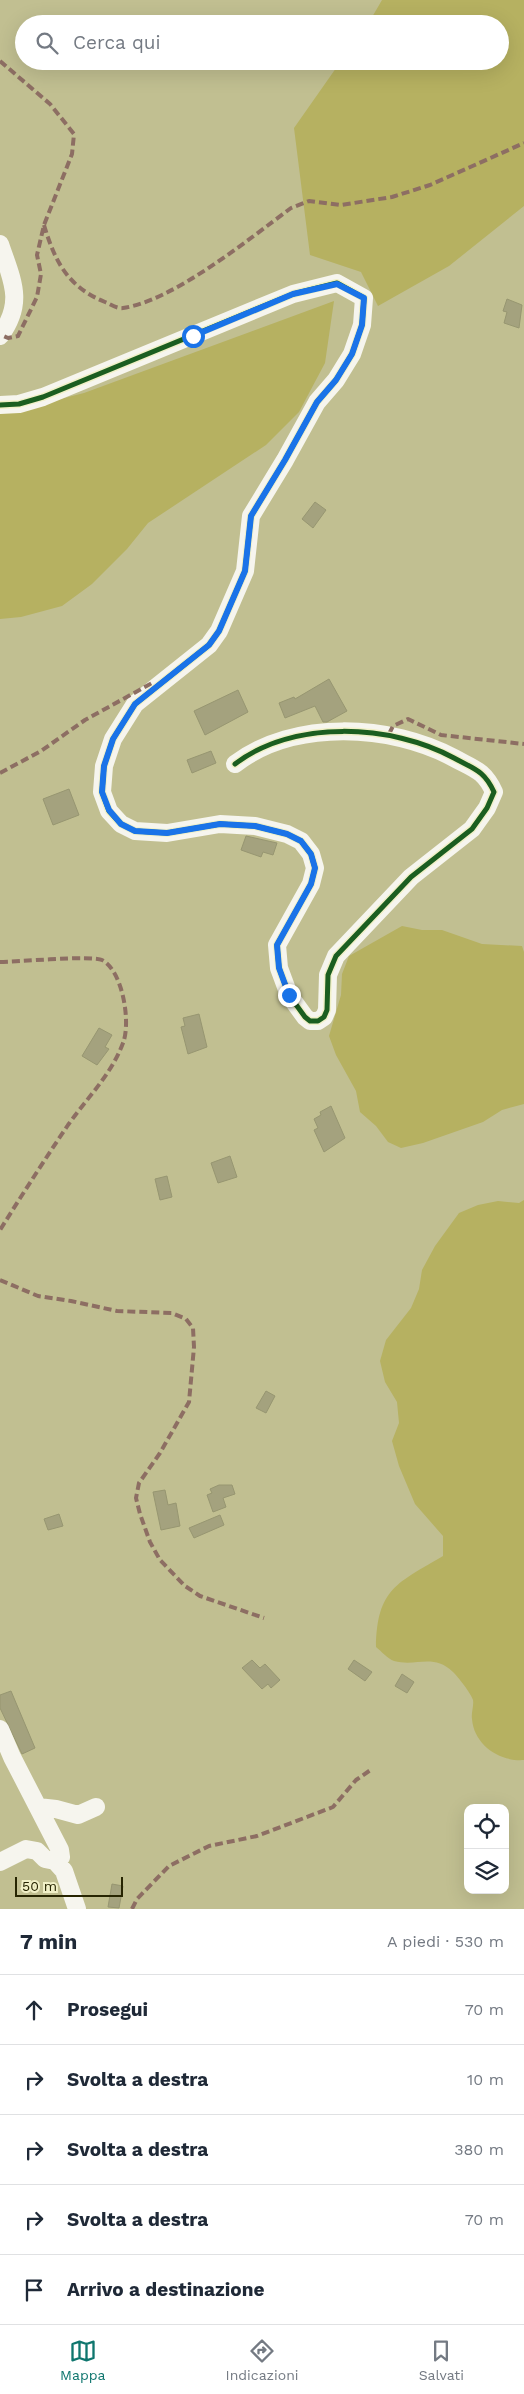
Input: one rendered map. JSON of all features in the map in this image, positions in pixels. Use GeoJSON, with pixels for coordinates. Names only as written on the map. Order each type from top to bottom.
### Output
{"type":"FeatureCollection","features":[{"type":"Feature","properties":{"kind":"street"},"geometry":{"type":"LineString","coordinates":[[0,244],[13,284],[15,307],[6,328],[0,336]]}},
{"type":"Feature","properties":{"kind":"street"},"geometry":{"type":"LineString","coordinates":[[0,405],[19,404],[43,397],[293,294],[337,284],[364,298],[362,325],[352,354],[336,380],[317,402],[251,516],[245,571],[219,631],[209,645],[135,704],[113,739],[104,766],[102,792],[109,810],[121,824],[135,831],[167,833],[220,824],[255,826],[287,834],[301,841],[311,854],[315,868],[311,884],[277,945],[279,968],[289,995],[305,1017],[310,1021],[318,1021],[324,1017],[327,1010],[328,975],[336,956],[411,877],[472,829],[487,808],[494,792],[487,778],[442,752],[408,739],[372,732],[350,731],[277,741],[251,752],[235,764]]}},
{"type":"Feature","properties":{"kind":"street"},"geometry":{"type":"LineString","coordinates":[[0,1729],[60,1850],[61,1857],[56,1861]]}},
{"type":"Feature","properties":{"kind":"street"},"geometry":{"type":"LineString","coordinates":[[38,1807],[56,1809],[78,1815],[96,1807]]}},
{"type":"Feature","properties":{"kind":"street"},"geometry":{"type":"LineString","coordinates":[[0,1862],[26,1849],[37,1851],[46,1859],[56,1861],[64,1871],[78,1909]]}},
{"type":"Feature","properties":{"kind":"shaded area"},"geometry":{"type":"Polygon","coordinates":[[[382,0],[524,0],[524,206],[449,266],[378,306],[361,272],[310,255],[294,128],[335,70],[509,70],[509,15],[373,15],[382,0]]]}},
{"type":"Feature","properties":{"kind":"shaded area"},"geometry":{"type":"Polygon","coordinates":[[[334,301],[325,363],[299,412],[266,445],[148,523],[127,549],[92,584],[62,606],[21,617],[0,619],[0,412],[25,408],[84,393],[334,301]]]}},
{"type":"Feature","properties":{"kind":"shaded area"},"geometry":{"type":"Polygon","coordinates":[[[402,926],[422,930],[442,930],[482,944],[522,946],[524,952],[524,1104],[502,1110],[483,1122],[423,1143],[401,1148],[388,1142],[376,1126],[360,1112],[356,1091],[336,1055],[329,1036],[341,995],[342,974],[349,956],[402,926]]]}},
{"type":"Feature","properties":{"kind":"shaded area"},"geometry":{"type":"Polygon","coordinates":[[[524,1200],[524,1760],[515,1760],[498,1755],[483,1744],[474,1728],[472,1697],[453,1672],[446,1666],[432,1662],[410,1663],[394,1661],[376,1647],[377,1627],[386,1599],[402,1581],[443,1556],[443,1536],[415,1504],[399,1466],[392,1441],[399,1423],[397,1402],[385,1382],[380,1361],[386,1340],[411,1308],[419,1289],[422,1270],[435,1246],[459,1213],[478,1205],[498,1201],[519,1203],[524,1200]]]}},
{"type":"Feature","properties":{"kind":"building"},"geometry":{"type":"Polygon","coordinates":[[[507,299],[522,305],[519,328],[504,323],[507,312],[503,311],[507,299]]]}},
{"type":"Feature","properties":{"kind":"building"},"geometry":{"type":"Polygon","coordinates":[[[315,502],[326,510],[313,528],[302,519],[315,502]]]}},
{"type":"Feature","properties":{"kind":"building"},"geometry":{"type":"Polygon","coordinates":[[[329,679],[347,711],[327,722],[323,722],[315,706],[285,718],[279,703],[294,697],[295,699],[329,679]]]}},
{"type":"Feature","properties":{"kind":"building"},"geometry":{"type":"Polygon","coordinates":[[[238,690],[248,712],[205,735],[194,711],[238,690]]]}},
{"type":"Feature","properties":{"kind":"building"},"geometry":{"type":"Polygon","coordinates":[[[211,751],[216,763],[192,773],[187,760],[211,751]]]}},
{"type":"Feature","properties":{"kind":"building"},"geometry":{"type":"Polygon","coordinates":[[[69,789],[79,815],[53,825],[43,799],[69,789]]]}},
{"type":"Feature","properties":{"kind":"building"},"geometry":{"type":"Polygon","coordinates":[[[246,836],[277,843],[273,855],[263,852],[261,857],[241,850],[246,836]]]}},
{"type":"Feature","properties":{"kind":"building"},"geometry":{"type":"Polygon","coordinates":[[[199,1014],[207,1047],[188,1054],[181,1027],[185,1026],[183,1018],[199,1014]]]}},
{"type":"Feature","properties":{"kind":"building"},"geometry":{"type":"Polygon","coordinates":[[[99,1028],[112,1035],[105,1047],[109,1049],[97,1065],[82,1056],[99,1028]]]}},
{"type":"Feature","properties":{"kind":"building"},"geometry":{"type":"Polygon","coordinates":[[[331,1106],[345,1138],[324,1152],[314,1130],[318,1128],[314,1119],[321,1115],[320,1112],[331,1106]]]}},
{"type":"Feature","properties":{"kind":"building"},"geometry":{"type":"Polygon","coordinates":[[[230,1156],[237,1177],[218,1183],[211,1163],[230,1156]]]}},
{"type":"Feature","properties":{"kind":"building"},"geometry":{"type":"Polygon","coordinates":[[[167,1176],[172,1197],[160,1200],[155,1179],[167,1176]]]}},
{"type":"Feature","properties":{"kind":"building"},"geometry":{"type":"Polygon","coordinates":[[[266,1391],[275,1396],[266,1413],[256,1408],[266,1391]]]}},
{"type":"Feature","properties":{"kind":"building"},"geometry":{"type":"Polygon","coordinates":[[[219,1485],[232,1485],[235,1494],[223,1498],[226,1507],[213,1512],[207,1495],[212,1493],[210,1489],[219,1485]]]}},
{"type":"Feature","properties":{"kind":"building"},"geometry":{"type":"Polygon","coordinates":[[[165,1490],[168,1505],[176,1503],[180,1526],[161,1530],[153,1492],[165,1490]]]}},
{"type":"Feature","properties":{"kind":"building"},"geometry":{"type":"Polygon","coordinates":[[[59,1514],[63,1526],[48,1530],[44,1519],[59,1514]]]}},
{"type":"Feature","properties":{"kind":"building"},"geometry":{"type":"Polygon","coordinates":[[[220,1515],[224,1525],[194,1538],[189,1528],[220,1515]]]}},
{"type":"Feature","properties":{"kind":"building"},"geometry":{"type":"Polygon","coordinates":[[[252,1660],[260,1668],[265,1664],[280,1680],[271,1688],[268,1684],[262,1689],[242,1668],[252,1660]]]}},
{"type":"Feature","properties":{"kind":"building"},"geometry":{"type":"Polygon","coordinates":[[[354,1660],[372,1672],[365,1681],[348,1669],[354,1660]]]}},
{"type":"Feature","properties":{"kind":"building"},"geometry":{"type":"Polygon","coordinates":[[[402,1674],[414,1682],[407,1693],[395,1686],[402,1674]]]}},
{"type":"Feature","properties":{"kind":"building"},"geometry":{"type":"Polygon","coordinates":[[[11,1691],[35,1748],[22,1754],[0,1708],[0,1695],[11,1691]]]}},
{"type":"Feature","properties":{"kind":"building"},"geometry":{"type":"Polygon","coordinates":[[[112,1884],[123,1886],[119,1908],[108,1907],[112,1884]]]}},
{"type":"Feature","properties":{"kind":"marked path"},"geometry":{"type":"LineString","coordinates":[[0,61],[50,104],[74,134],[72,154],[44,225],[37,255],[41,274],[37,297],[18,336],[8,338],[1,335]]}},
{"type":"Feature","properties":{"kind":"marked path"},"geometry":{"type":"LineString","coordinates":[[44,225],[58,262],[72,281],[92,296],[116,307],[123,308],[143,303],[187,281],[233,251],[291,208],[309,201],[341,205],[392,197],[430,185],[524,143]]}},
{"type":"Feature","properties":{"kind":"marked path"},"geometry":{"type":"LineString","coordinates":[[0,773],[41,751],[85,720],[154,682]]}},
{"type":"Feature","properties":{"kind":"marked path"},"geometry":{"type":"LineString","coordinates":[[389,734],[393,726],[408,719],[441,735],[524,744]]}},
{"type":"Feature","properties":{"kind":"marked path"},"geometry":{"type":"LineString","coordinates":[[0,962],[70,958],[102,960],[109,966],[120,986],[126,1023],[123,1043],[112,1066],[68,1125],[0,1230]]}},
{"type":"Feature","properties":{"kind":"marked path"},"geometry":{"type":"LineString","coordinates":[[0,1280],[38,1296],[117,1311],[172,1313],[186,1319],[193,1328],[194,1347],[189,1402],[160,1453],[139,1483],[136,1498],[140,1514],[150,1542],[160,1560],[185,1586],[200,1596],[264,1618]]}},
{"type":"Feature","properties":{"kind":"marked path"},"geometry":{"type":"LineString","coordinates":[[132,1909],[137,1899],[169,1866],[209,1846],[257,1836],[333,1807],[356,1780],[372,1769]]}},
{"type":"Feature","properties":{"kind":"cycle path"},"geometry":{"type":"LineString","coordinates":[[0,405],[19,404],[43,397],[293,294],[337,283],[364,298],[362,325],[352,354],[336,380],[317,402],[251,516],[245,571],[219,631],[209,645],[135,704],[113,739],[104,766],[102,792],[109,811],[121,824],[135,831],[167,833],[220,824],[255,826],[287,834],[301,841],[311,854],[315,868],[311,884],[277,945],[279,968],[289,995],[305,1017],[310,1021],[318,1021],[324,1017],[327,1010],[328,975],[336,956],[411,877],[472,829],[487,808],[494,792],[482,774],[454,758],[402,738],[373,733],[343,731],[314,733],[285,739],[259,749],[235,764]]}},
{"type":"Feature","properties":{"kind":"route"},"geometry":{"type":"LineString","coordinates":[[193,336],[293,294],[337,284],[364,298],[362,325],[352,354],[336,380],[317,402],[251,516],[245,571],[219,631],[209,645],[135,704],[113,739],[104,766],[102,792],[109,810],[121,824],[135,831],[167,833],[220,824],[255,826],[287,834],[301,841],[311,854],[315,868],[311,884],[277,945],[279,968],[289,995]]}}]}
